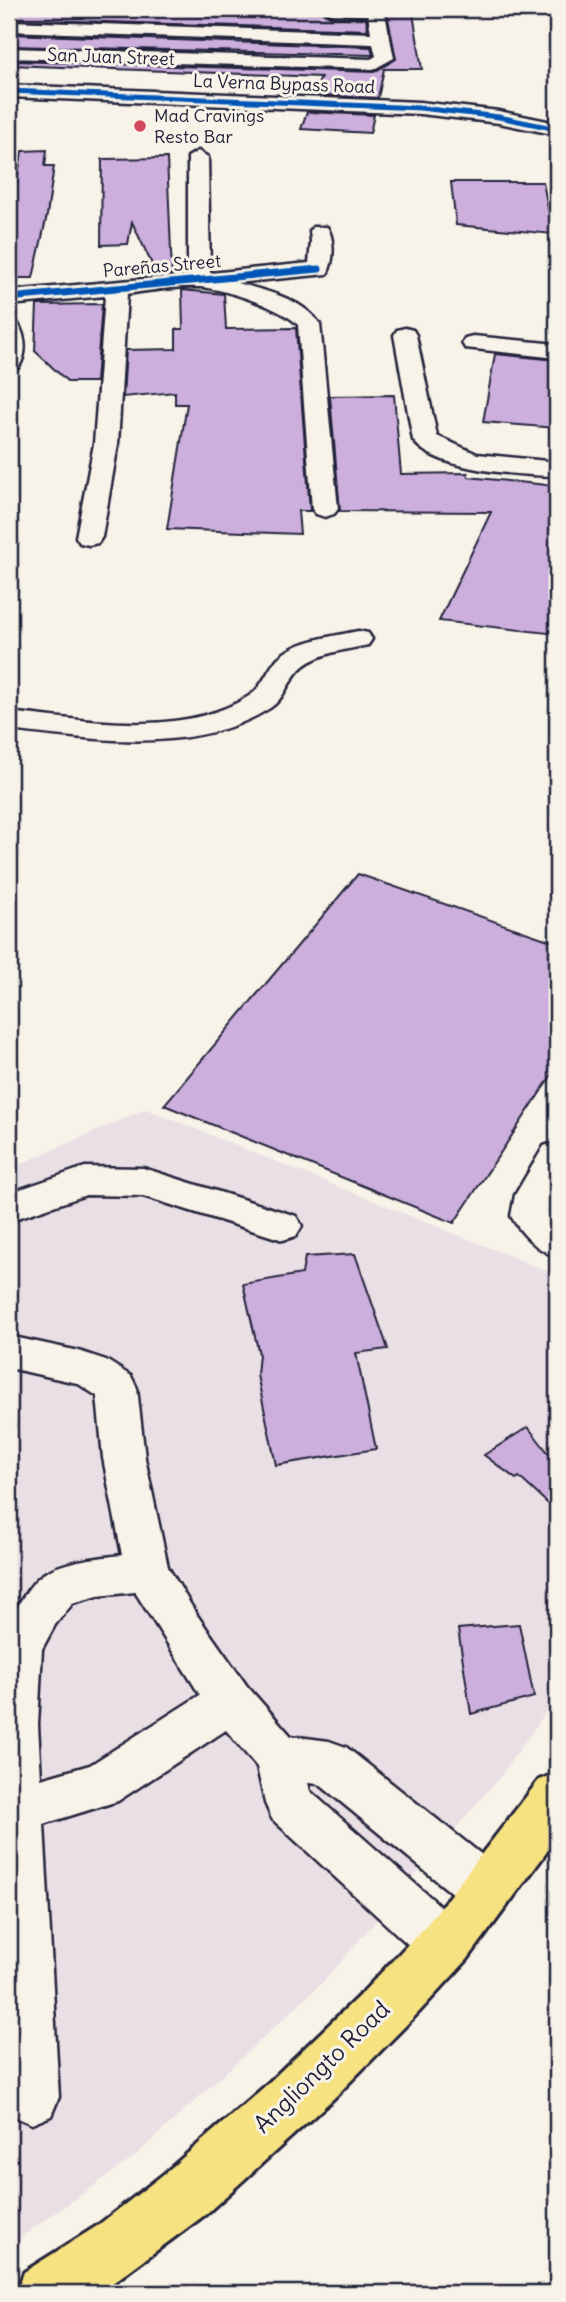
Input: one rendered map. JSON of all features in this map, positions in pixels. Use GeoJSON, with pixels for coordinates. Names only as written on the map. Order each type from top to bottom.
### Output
{"type":"FeatureCollection","features":[{"type":"Feature","properties":{"kind":"main road","name":"Angliongto Road"},"geometry":{"type":"LineString","coordinates":[[45,2293],[103,2257],[243,2144],[347,2046],[445,1944],[557,1797]]}},
{"type":"Feature","properties":{"kind":"street"},"geometry":{"type":"LineString","coordinates":[[16,26],[31,9]]}},
{"type":"Feature","properties":{"kind":"street"},"geometry":{"type":"LineString","coordinates":[[16,26],[382,39],[375,9],[332,9]]}},
{"type":"Feature","properties":{"kind":"street","name":"San Juan Street"},"geometry":{"type":"LineString","coordinates":[[9,53],[367,64],[381,63],[385,58],[382,39]]}},
{"type":"Feature","properties":{"kind":"street","name":"La Verna Bypass Road"},"geometry":{"type":"LineString","coordinates":[[9,91],[380,105],[478,114],[557,129]]}},
{"type":"Feature","properties":{"kind":"street"},"geometry":{"type":"LineString","coordinates":[[198,157],[199,280],[278,304],[296,312],[309,324],[325,509]]}},
{"type":"Feature","properties":{"kind":"street","name":"Pareñas Street"},"geometry":{"type":"LineString","coordinates":[[9,298],[319,269],[322,241],[320,231]]}},
{"type":"Feature","properties":{"kind":"street"},"geometry":{"type":"LineString","coordinates":[[89,537],[106,444],[116,288]]}},
{"type":"Feature","properties":{"kind":"street"},"geometry":{"type":"LineString","coordinates":[[9,327],[14,341],[10,363]]}},
{"type":"Feature","properties":{"kind":"street"},"geometry":{"type":"LineString","coordinates":[[405,335],[425,440],[463,460],[557,470]]}},
{"type":"Feature","properties":{"kind":"street"},"geometry":{"type":"LineString","coordinates":[[473,343],[557,351]]}},
{"type":"Feature","properties":{"kind":"street"},"geometry":{"type":"LineString","coordinates":[[9,721],[92,731],[143,731],[230,716],[261,701],[277,684],[286,666],[301,656],[358,639]]}},
{"type":"Feature","properties":{"kind":"street"},"geometry":{"type":"LineString","coordinates":[[557,1156],[534,1195],[530,1216],[557,1242]]}},
{"type":"Feature","properties":{"kind":"street"},"geometry":{"type":"LineString","coordinates":[[9,1207],[85,1181],[143,1182],[283,1226]]}},
{"type":"Feature","properties":{"kind":"street"},"geometry":{"type":"LineString","coordinates":[[9,1352],[39,1361],[90,1368],[106,1377],[117,1388],[124,1458],[147,1572],[181,1629],[231,1701],[279,1757],[289,1803],[445,1944]]}},
{"type":"Feature","properties":{"kind":"street"},"geometry":{"type":"LineString","coordinates":[[32,2097],[15,1725],[19,1647],[39,1611],[59,1587],[97,1577],[147,1572]]}},
{"type":"Feature","properties":{"kind":"street"},"geometry":{"type":"LineString","coordinates":[[19,1808],[101,1785],[231,1701]]}},
{"type":"Feature","properties":{"kind":"street"},"geometry":{"type":"LineString","coordinates":[[279,1757],[329,1763],[488,1891]]}},
{"type":"Feature","properties":{"kind":"shaded area"},"geometry":{"type":"Polygon","coordinates":[[[425,9],[557,9],[557,17],[427,18],[425,9]]]}},
{"type":"Feature","properties":{"kind":"shaded area"},"geometry":{"type":"Polygon","coordinates":[[[146,1109],[552,1273],[557,1266],[557,1697],[499,1778],[325,1980],[134,2157],[9,2246],[9,1169],[146,1109]]]}},
{"type":"Feature","properties":{"kind":"building"},"geometry":{"type":"Polygon","coordinates":[[[9,9],[322,12],[332,17],[366,18],[368,30],[9,19],[9,9]]]}},
{"type":"Feature","properties":{"kind":"building"},"geometry":{"type":"Polygon","coordinates":[[[387,13],[413,13],[422,69],[384,69],[378,98],[314,95],[321,77],[10,65],[12,61],[374,72],[396,59],[387,13]]]}},
{"type":"Feature","properties":{"kind":"building"},"geometry":{"type":"Polygon","coordinates":[[[9,34],[371,47],[373,55],[9,46],[9,34]]]}},
{"type":"Feature","properties":{"kind":"building"},"geometry":{"type":"Polygon","coordinates":[[[307,112],[374,115],[370,133],[301,129],[307,112]]]}},
{"type":"Feature","properties":{"kind":"building"},"geometry":{"type":"Polygon","coordinates":[[[47,150],[45,166],[54,166],[47,215],[33,278],[9,278],[9,231],[22,151],[47,150]]]}},
{"type":"Feature","properties":{"kind":"building"},"geometry":{"type":"Polygon","coordinates":[[[167,158],[172,274],[157,275],[132,222],[128,244],[101,245],[102,159],[167,158]]]}},
{"type":"Feature","properties":{"kind":"building"},"geometry":{"type":"Polygon","coordinates":[[[451,182],[543,182],[553,234],[456,225],[451,182]]]}},
{"type":"Feature","properties":{"kind":"building"},"geometry":{"type":"Polygon","coordinates":[[[182,290],[224,294],[226,329],[296,328],[310,511],[298,511],[300,534],[167,529],[187,404],[175,404],[175,392],[123,397],[126,350],[176,349],[176,329],[183,329],[182,290]]]}},
{"type":"Feature","properties":{"kind":"building"},"geometry":{"type":"Polygon","coordinates":[[[102,304],[96,382],[68,382],[35,351],[37,305],[102,304]]]}},
{"type":"Feature","properties":{"kind":"building"},"geometry":{"type":"Polygon","coordinates":[[[495,354],[557,360],[557,428],[483,422],[495,354]]]}},
{"type":"Feature","properties":{"kind":"building"},"geometry":{"type":"Polygon","coordinates":[[[394,395],[401,474],[468,473],[468,477],[557,486],[557,634],[439,621],[491,512],[340,511],[330,396],[394,395]]]}},
{"type":"Feature","properties":{"kind":"building"},"geometry":{"type":"Polygon","coordinates":[[[358,874],[557,943],[557,1067],[454,1223],[164,1105],[358,874]]]}},
{"type":"Feature","properties":{"kind":"building"},"geometry":{"type":"Polygon","coordinates":[[[355,1254],[388,1349],[356,1353],[376,1449],[276,1465],[257,1375],[259,1354],[243,1284],[302,1274],[305,1257],[355,1254]]]}},
{"type":"Feature","properties":{"kind":"building"},"geometry":{"type":"Polygon","coordinates":[[[528,1427],[557,1464],[557,1512],[519,1477],[516,1479],[484,1455],[528,1427]]]}},
{"type":"Feature","properties":{"kind":"building"},"geometry":{"type":"Polygon","coordinates":[[[519,1624],[534,1697],[471,1714],[458,1629],[519,1624]]]}},
{"type":"Feature","properties":{"kind":"cycle path"},"geometry":{"type":"LineString","coordinates":[[9,91],[420,108],[499,117],[557,129]]}},
{"type":"Feature","properties":{"kind":"cycle path"},"geometry":{"type":"LineString","coordinates":[[9,298],[319,269]]}},
{"type":"Feature","properties":{"kind":"place","name":"Mad Cravings Resto Bar"},"geometry":{"type":"Point","coordinates":[140,126]}}]}
